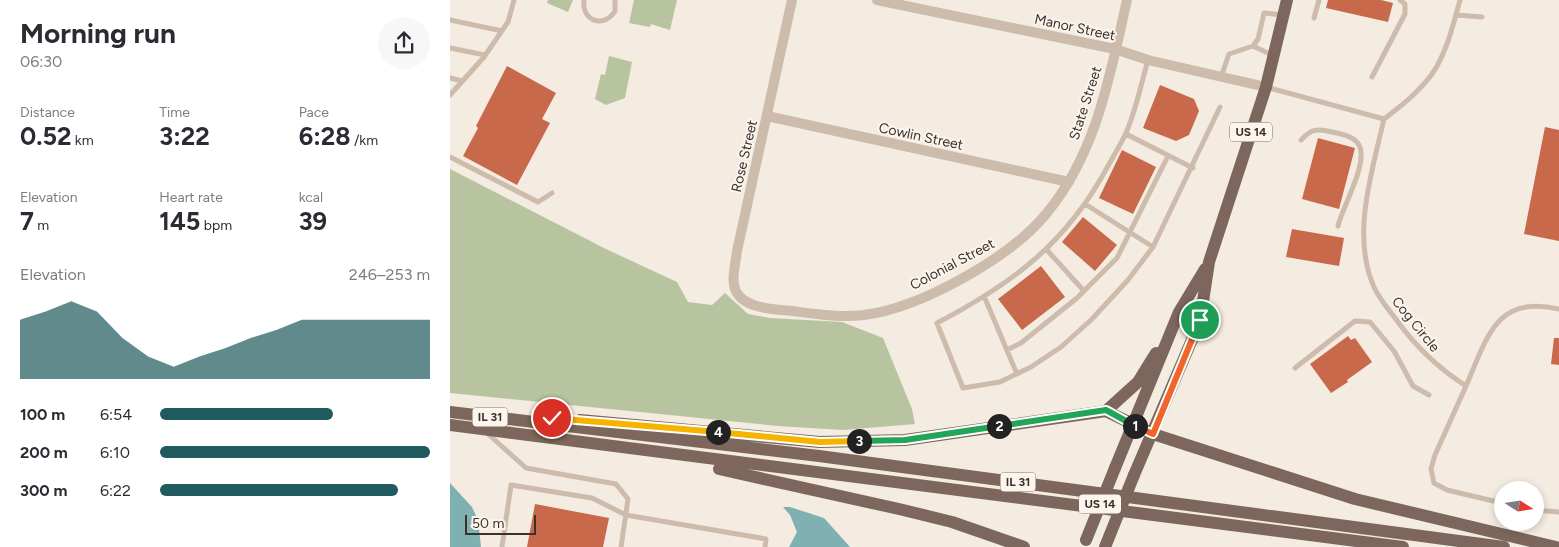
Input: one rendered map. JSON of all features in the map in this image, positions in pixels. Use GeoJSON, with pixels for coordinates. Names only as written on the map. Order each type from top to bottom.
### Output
{"type":"FeatureCollection","features":[{"type":"Feature","properties":{"kind":"main road","name":"US 14"},"geometry":{"type":"LineString","coordinates":[[1105,547],[1200,320],[1209,262],[1266,87],[1287,0]]}},
{"type":"Feature","properties":{"kind":"main road","name":"US 14"},"geometry":{"type":"LineString","coordinates":[[1084,544],[1134,426],[1179,312],[1209,262]]}},
{"type":"Feature","properties":{"kind":"main road"},"geometry":{"type":"LineString","coordinates":[[530,423],[563,418],[820,442],[896,440],[954,434],[1106,410],[1138,382],[1179,312]]}},
{"type":"Feature","properties":{"kind":"main road"},"geometry":{"type":"LineString","coordinates":[[1106,410],[1134,426],[1153,434],[1384,507],[1556,547]]}},
{"type":"Feature","properties":{"kind":"main road","name":"IL 31"},"geometry":{"type":"LineString","coordinates":[[450,412],[819,456],[1504,547]]}},
{"type":"Feature","properties":{"kind":"main road","name":"IL 31"},"geometry":{"type":"LineString","coordinates":[[450,425],[1403,547]]}},
{"type":"Feature","properties":{"kind":"main road"},"geometry":{"type":"LineString","coordinates":[[589,443],[859,499],[952,522],[1024,547]]}},
{"type":"Feature","properties":{"kind":"street","name":"Rose Street"},"geometry":{"type":"LineString","coordinates":[[759,307],[743,299],[734,285],[738,251],[792,0]]}},
{"type":"Feature","properties":{"kind":"street","name":"Manor Street"},"geometry":{"type":"LineString","coordinates":[[877,0],[1116,49],[1148,60],[1266,87]]}},
{"type":"Feature","properties":{"kind":"street","name":"State Street"},"geometry":{"type":"LineString","coordinates":[[1068,182],[1097,122],[1108,89],[1126,0]]}},
{"type":"Feature","properties":{"kind":"street","name":"Cowlin Street"},"geometry":{"type":"LineString","coordinates":[[767,116],[1068,182]]}},
{"type":"Feature","properties":{"kind":"street","name":"Colonial Street"},"geometry":{"type":"LineString","coordinates":[[759,307],[824,315],[864,315],[932,294],[996,258],[1019,241],[1046,214],[1068,182]]}},
{"type":"Feature","properties":{"kind":"lane"},"geometry":{"type":"LineString","coordinates":[[450,95],[485,55],[502,31],[508,22],[514,0]]}},
{"type":"Feature","properties":{"kind":"lane"},"geometry":{"type":"LineString","coordinates":[[584,0],[587,16],[597,22],[603,22],[608,20],[615,11],[615,0]]}},
{"type":"Feature","properties":{"kind":"lane"},"geometry":{"type":"LineString","coordinates":[[1314,18],[1319,0]]}},
{"type":"Feature","properties":{"kind":"lane"},"geometry":{"type":"LineString","coordinates":[[1372,77],[1405,14],[1405,4],[1400,0]]}},
{"type":"Feature","properties":{"kind":"lane"},"geometry":{"type":"LineString","coordinates":[[1266,87],[1384,119],[1407,101],[1433,73],[1460,0]]}},
{"type":"Feature","properties":{"kind":"lane"},"geometry":{"type":"LineString","coordinates":[[1221,77],[1229,54],[1253,46],[1258,39],[1264,13],[1284,16]]}},
{"type":"Feature","properties":{"kind":"lane"},"geometry":{"type":"LineString","coordinates":[[1456,15],[1482,17]]}},
{"type":"Feature","properties":{"kind":"lane"},"geometry":{"type":"LineString","coordinates":[[450,20],[502,31]]}},
{"type":"Feature","properties":{"kind":"lane"},"geometry":{"type":"LineString","coordinates":[[1253,46],[1274,56]]}},
{"type":"Feature","properties":{"kind":"lane"},"geometry":{"type":"LineString","coordinates":[[450,48],[485,55]]}},
{"type":"Feature","properties":{"kind":"lane"},"geometry":{"type":"LineString","coordinates":[[1148,60],[1126,134],[1085,204],[1047,250],[1036,260],[984,296],[937,323],[962,388],[1000,382],[1061,347],[1092,319],[1128,280],[1153,247],[1193,168],[1220,107]]}},
{"type":"Feature","properties":{"kind":"lane"},"geometry":{"type":"LineString","coordinates":[[450,78],[462,81]]}},
{"type":"Feature","properties":{"kind":"lane","name":"Cog Circle"},"geometry":{"type":"LineString","coordinates":[[1384,119],[1365,214],[1364,238],[1368,269],[1374,289],[1414,342],[1439,368],[1466,386]]}},
{"type":"Feature","properties":{"kind":"lane"},"geometry":{"type":"LineString","coordinates":[[1301,140],[1309,131],[1319,128],[1352,138],[1359,144],[1361,154],[1352,193],[1342,208],[1338,226]]}},
{"type":"Feature","properties":{"kind":"lane"},"geometry":{"type":"LineString","coordinates":[[1126,134],[1193,168]]}},
{"type":"Feature","properties":{"kind":"lane"},"geometry":{"type":"LineString","coordinates":[[1007,350],[1021,343],[1084,291],[1117,258],[1168,156]]}},
{"type":"Feature","properties":{"kind":"lane"},"geometry":{"type":"LineString","coordinates":[[450,157],[538,202],[552,194]]}},
{"type":"Feature","properties":{"kind":"lane"},"geometry":{"type":"LineString","coordinates":[[1085,204],[1153,247]]}},
{"type":"Feature","properties":{"kind":"lane"},"geometry":{"type":"LineString","coordinates":[[1047,250],[1084,291]]}},
{"type":"Feature","properties":{"kind":"lane"},"geometry":{"type":"LineString","coordinates":[[984,296],[1016,374]]}},
{"type":"Feature","properties":{"kind":"lane"},"geometry":{"type":"LineString","coordinates":[[1494,500],[1447,490],[1434,483],[1431,469],[1435,455],[1490,331],[1510,311],[1522,306],[1538,304],[1559,309]]}},
{"type":"Feature","properties":{"kind":"lane"},"geometry":{"type":"LineString","coordinates":[[1295,368],[1355,321],[1370,322],[1394,351],[1413,386],[1429,395]]}},
{"type":"Feature","properties":{"kind":"lane"},"geometry":{"type":"LineString","coordinates":[[482,430],[526,468],[616,484],[628,499],[621,547]]}},
{"type":"Feature","properties":{"kind":"lane"},"geometry":{"type":"LineString","coordinates":[[502,547],[511,485],[592,498],[626,516],[766,539],[764,547]]}},
{"type":"Feature","properties":{"kind":"lane"},"geometry":{"type":"LineString","coordinates":[[1544,511],[1559,512]]}},
{"type":"Feature","properties":{"kind":"green space"},"geometry":{"type":"Polygon","coordinates":[[[548,0],[573,0],[568,12],[547,3],[548,0]]]}},
{"type":"Feature","properties":{"kind":"green space"},"geometry":{"type":"Polygon","coordinates":[[[634,0],[677,0],[670,30],[651,24],[650,27],[629,23],[634,0]]]}},
{"type":"Feature","properties":{"kind":"green space"},"geometry":{"type":"Polygon","coordinates":[[[609,56],[632,62],[625,98],[606,105],[595,99],[601,74],[605,75],[609,56]]]}},
{"type":"Feature","properties":{"kind":"green space"},"geometry":{"type":"Polygon","coordinates":[[[450,169],[606,249],[677,282],[688,302],[712,305],[725,293],[748,314],[770,318],[842,322],[883,338],[912,409],[915,424],[843,430],[778,426],[450,393],[450,169]]]}},
{"type":"Feature","properties":{"kind":"water"},"geometry":{"type":"Polygon","coordinates":[[[450,483],[472,507],[478,520],[481,547],[450,547],[450,483]]]}},
{"type":"Feature","properties":{"kind":"water"},"geometry":{"type":"Polygon","coordinates":[[[783,507],[790,507],[824,518],[850,547],[789,547],[797,532],[790,515],[783,507]]]}},
{"type":"Feature","properties":{"kind":"building"},"geometry":{"type":"Polygon","coordinates":[[[1328,0],[1381,0],[1393,3],[1388,22],[1326,8],[1328,0]]]}},
{"type":"Feature","properties":{"kind":"building"},"geometry":{"type":"Polygon","coordinates":[[[507,66],[556,93],[542,119],[550,123],[517,185],[463,156],[507,66]]]}},
{"type":"Feature","properties":{"kind":"building"},"geometry":{"type":"Polygon","coordinates":[[[1160,85],[1194,99],[1199,111],[1189,135],[1176,141],[1143,128],[1160,85]]]}},
{"type":"Feature","properties":{"kind":"building"},"geometry":{"type":"Polygon","coordinates":[[[1545,127],[1559,130],[1559,241],[1524,234],[1545,127]]]}},
{"type":"Feature","properties":{"kind":"building"},"geometry":{"type":"Polygon","coordinates":[[[1318,138],[1355,148],[1339,209],[1302,199],[1318,138]]]}},
{"type":"Feature","properties":{"kind":"building"},"geometry":{"type":"Polygon","coordinates":[[[1122,150],[1156,167],[1133,214],[1099,198],[1122,150]]]}},
{"type":"Feature","properties":{"kind":"building"},"geometry":{"type":"Polygon","coordinates":[[[1083,217],[1117,245],[1095,271],[1062,242],[1083,217]]]}},
{"type":"Feature","properties":{"kind":"building"},"geometry":{"type":"Polygon","coordinates":[[[1292,229],[1344,238],[1339,266],[1286,257],[1292,229]]]}},
{"type":"Feature","properties":{"kind":"building"},"geometry":{"type":"Polygon","coordinates":[[[1041,266],[1065,297],[1022,330],[998,299],[1041,266]]]}},
{"type":"Feature","properties":{"kind":"building"},"geometry":{"type":"Polygon","coordinates":[[[1348,336],[1351,340],[1355,338],[1372,362],[1331,393],[1310,364],[1348,336]]]}},
{"type":"Feature","properties":{"kind":"building"},"geometry":{"type":"Polygon","coordinates":[[[1554,338],[1559,338],[1559,365],[1551,364],[1554,338]]]}},
{"type":"Feature","properties":{"kind":"building"},"geometry":{"type":"Polygon","coordinates":[[[535,504],[609,518],[603,547],[527,547],[535,504]]]}},
{"type":"Feature","properties":{"kind":"route"},"geometry":{"type":"LineString","coordinates":[[552,418],[820,442],[905,440],[1106,410],[1122,417],[1134,426],[1153,434],[1200,320]]}}]}
